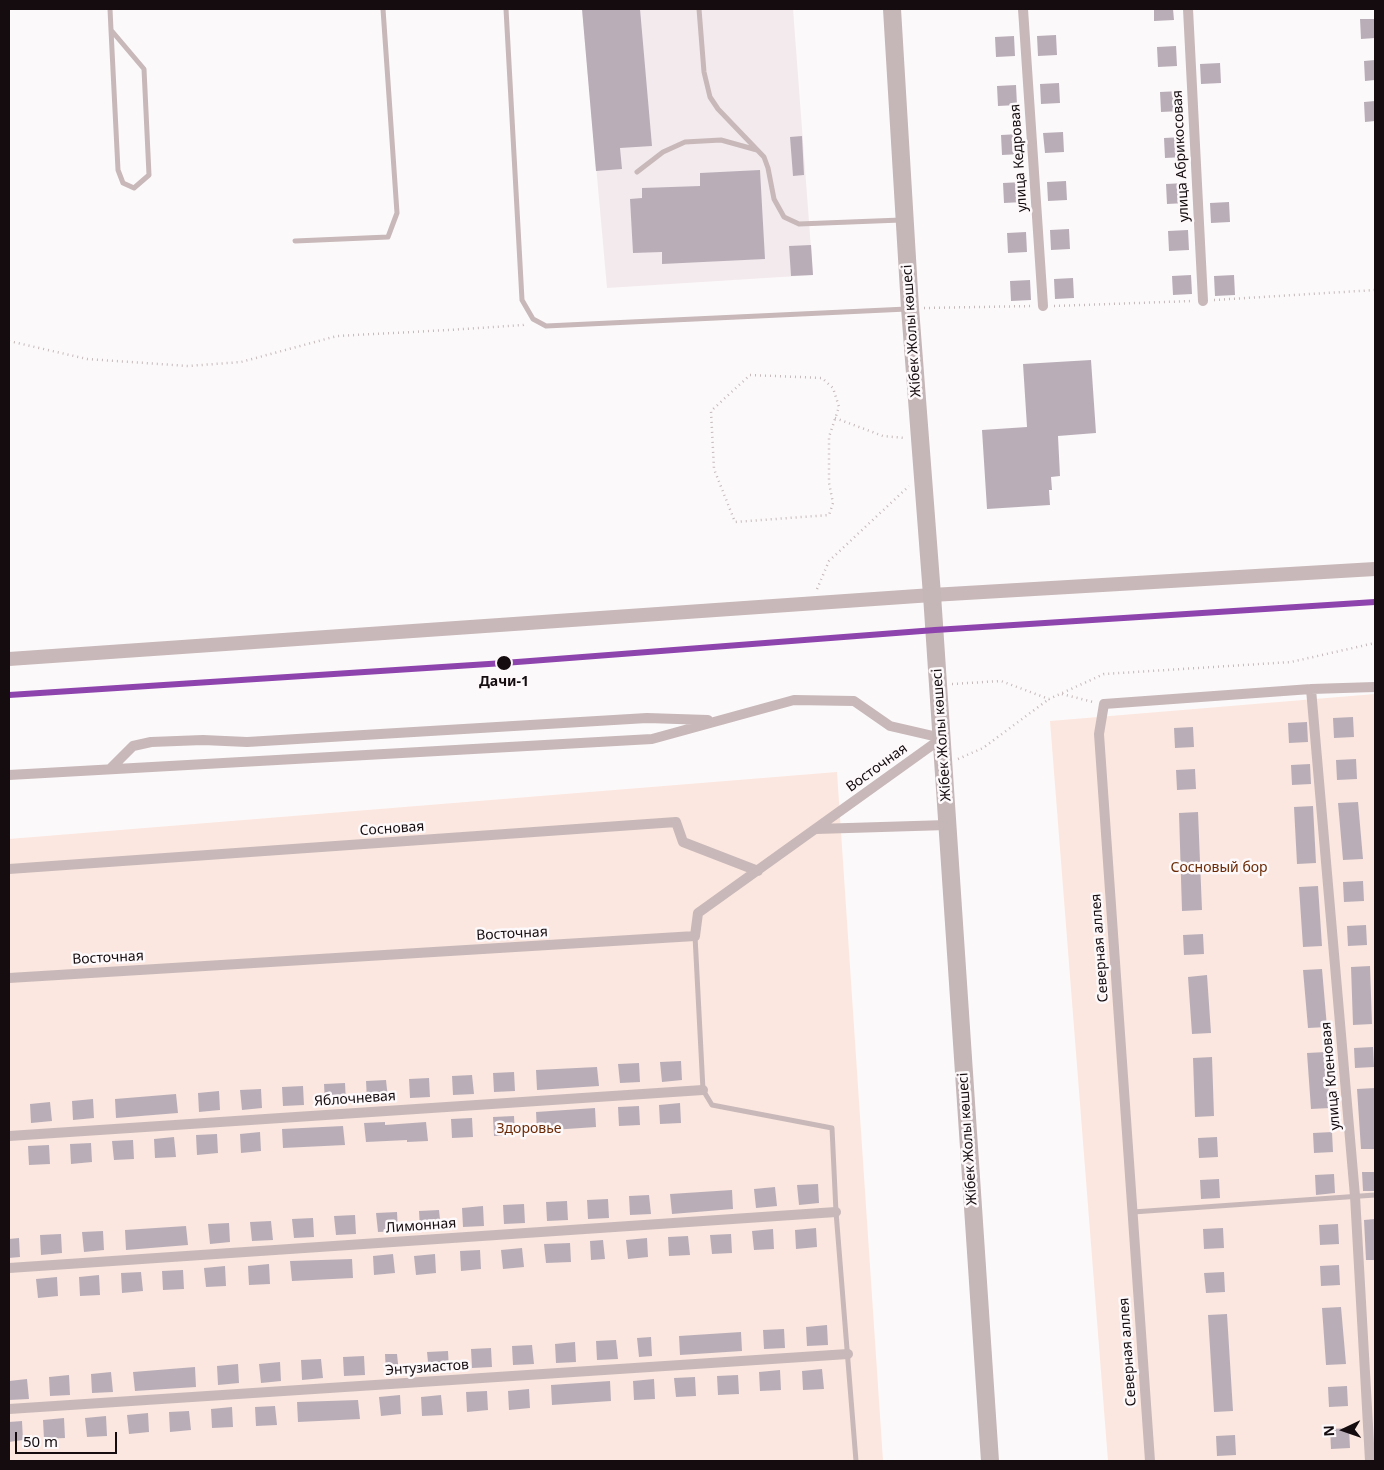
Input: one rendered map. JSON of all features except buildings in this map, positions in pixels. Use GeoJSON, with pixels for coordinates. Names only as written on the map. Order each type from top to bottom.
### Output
{"type":"FeatureCollection","features":[{"type":"Feature","properties":{"kind":"highway","name":"Жібек Жолы көшесі"},"geometry":{"type":"LineString","coordinates":[[892,9],[904,220],[948,824],[990,1461]]}},
{"type":"Feature","properties":{"kind":"street","name":"улица Кедровая"},"geometry":{"type":"LineString","coordinates":[[1023,9],[1043,306]]}},
{"type":"Feature","properties":{"kind":"street","name":"улица Абрикосовая"},"geometry":{"type":"LineString","coordinates":[[1188,9],[1203,301]]}},
{"type":"Feature","properties":{"kind":"street"},"geometry":{"type":"LineString","coordinates":[[9,659],[932,595],[1375,569]]}},
{"type":"Feature","properties":{"kind":"street"},"geometry":{"type":"LineString","coordinates":[[1104,704],[1311,689],[1375,687]]}},
{"type":"Feature","properties":{"kind":"street","name":"улица Кленовая"},"geometry":{"type":"LineString","coordinates":[[1311,689],[1355,1196],[1370,1461]]}},
{"type":"Feature","properties":{"kind":"street"},"geometry":{"type":"LineString","coordinates":[[9,775],[652,739],[794,700],[854,701],[890,726],[942,738]]}},
{"type":"Feature","properties":{"kind":"street","name":"Северная аллея"},"geometry":{"type":"LineString","coordinates":[[1104,704],[1099,734],[1150,1461]]}},
{"type":"Feature","properties":{"kind":"street"},"geometry":{"type":"LineString","coordinates":[[110,769],[133,746],[151,742],[203,740],[247,742],[647,718],[718,721]]}},
{"type":"Feature","properties":{"kind":"street","name":"Восточная"},"geometry":{"type":"LineString","coordinates":[[9,978],[695,936],[698,913],[942,738]]}},
{"type":"Feature","properties":{"kind":"street","name":"Сосновая"},"geometry":{"type":"LineString","coordinates":[[9,869],[676,822],[683,842],[758,871]]}},
{"type":"Feature","properties":{"kind":"street"},"geometry":{"type":"LineString","coordinates":[[815,829],[948,824]]}},
{"type":"Feature","properties":{"kind":"street","name":"Яблочневая"},"geometry":{"type":"LineString","coordinates":[[9,1136],[703,1090]]}},
{"type":"Feature","properties":{"kind":"street","name":"Лимонная"},"geometry":{"type":"LineString","coordinates":[[9,1268],[836,1212]]}},
{"type":"Feature","properties":{"kind":"street","name":"Энтузиастов"},"geometry":{"type":"LineString","coordinates":[[9,1409],[848,1354]]}},
{"type":"Feature","properties":{"kind":"lane"},"geometry":{"type":"LineString","coordinates":[[110,9],[111,30],[118,170],[123,183],[134,188],[149,175],[144,69],[111,30]]}},
{"type":"Feature","properties":{"kind":"lane"},"geometry":{"type":"LineString","coordinates":[[295,241],[388,237],[397,213],[383,9]]}},
{"type":"Feature","properties":{"kind":"lane"},"geometry":{"type":"LineString","coordinates":[[506,9],[522,300],[533,319],[546,326],[910,308]]}},
{"type":"Feature","properties":{"kind":"lane"},"geometry":{"type":"LineString","coordinates":[[700,9],[704,72],[710,97],[718,109],[764,158],[768,168],[774,199],[784,217],[799,224],[904,220]]}},
{"type":"Feature","properties":{"kind":"lane"},"geometry":{"type":"LineString","coordinates":[[637,172],[663,152],[685,142],[721,140],[758,150]]}},
{"type":"Feature","properties":{"kind":"lane"},"geometry":{"type":"LineString","coordinates":[[695,936],[703,1090],[712,1105],[832,1128],[836,1212],[856,1461]]}},
{"type":"Feature","properties":{"kind":"lane"},"geometry":{"type":"LineString","coordinates":[[1132,1212],[1375,1195]]}},
{"type":"Feature","properties":{"kind":"path"},"geometry":{"type":"LineString","coordinates":[[910,308],[1203,301],[1375,290]]}},
{"type":"Feature","properties":{"kind":"path"},"geometry":{"type":"LineString","coordinates":[[9,342],[87,359],[188,366],[240,362],[337,336],[523,326],[533,319]]}},
{"type":"Feature","properties":{"kind":"path"},"geometry":{"type":"LineString","coordinates":[[750,375],[822,378],[833,388],[839,407],[835,418],[829,437],[829,483],[833,503],[829,515],[735,522],[714,469],[711,411],[750,375]]}},
{"type":"Feature","properties":{"kind":"path"},"geometry":{"type":"LineString","coordinates":[[835,418],[883,436],[920,439]]}},
{"type":"Feature","properties":{"kind":"path"},"geometry":{"type":"LineString","coordinates":[[811,603],[830,561],[923,473]]}},
{"type":"Feature","properties":{"kind":"path"},"geometry":{"type":"LineString","coordinates":[[943,760],[955,760],[983,748],[1049,699],[1104,674],[1291,662],[1375,644]]}},
{"type":"Feature","properties":{"kind":"path"},"geometry":{"type":"LineString","coordinates":[[938,685],[1001,681],[1049,699],[1062,694],[1104,704]]}},
{"type":"Feature","properties":{"kind":"shaded area"},"geometry":{"type":"Polygon","coordinates":[[[582,9],[793,9],[813,275],[607,288],[582,9]]]}},
{"type":"Feature","properties":{"kind":"green space","name":"Сосновый бор"},"geometry":{"type":"Polygon","coordinates":[[[1375,694],[1375,1461],[1108,1461],[1050,721],[1375,694]]]}},
{"type":"Feature","properties":{"kind":"green space","name":"Здоровье"},"geometry":{"type":"Polygon","coordinates":[[[837,772],[883,1461],[9,1461],[9,839],[837,772]]]}},
{"type":"Feature","properties":{"kind":"transit line"},"geometry":{"type":"LineString","coordinates":[[9,695],[504,663],[935,630],[1375,602]]}},
{"type":"Feature","properties":{"kind":"place","name":"Дачи-1"},"geometry":{"type":"Point","coordinates":[504,663]}}]}
